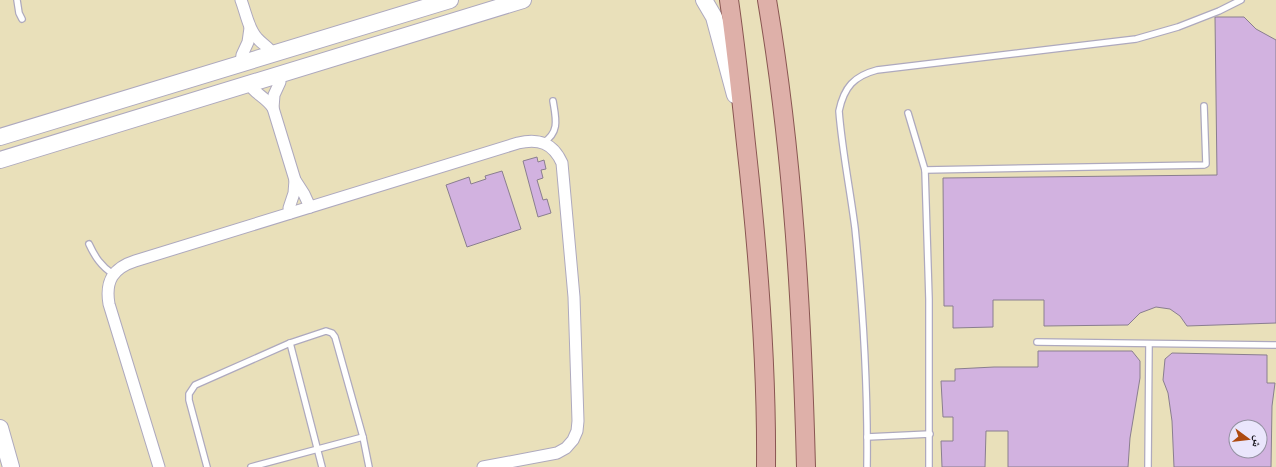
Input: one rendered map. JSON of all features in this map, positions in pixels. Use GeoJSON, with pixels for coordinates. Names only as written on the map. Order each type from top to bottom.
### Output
{"type":"FeatureCollection","features":[{"type":"Feature","properties":{"kind":"main road"},"geometry":{"type":"LineString","coordinates":[[729,0],[752,195],[761,305],[765,383],[766,467]]}},
{"type":"Feature","properties":{"kind":"main road"},"geometry":{"type":"LineString","coordinates":[[767,0],[780,85],[796,260],[806,467]]}},
{"type":"Feature","properties":{"kind":"street"},"geometry":{"type":"LineString","coordinates":[[241,0],[250,28],[258,39],[269,48],[273,54]]}},
{"type":"Feature","properties":{"kind":"street"},"geometry":{"type":"LineString","coordinates":[[0,137],[450,0]]}},
{"type":"Feature","properties":{"kind":"street"},"geometry":{"type":"LineString","coordinates":[[0,160],[250,85],[523,0]]}},
{"type":"Feature","properties":{"kind":"street"},"geometry":{"type":"LineString","coordinates":[[704,0],[714,17],[719,33],[745,133]]}},
{"type":"Feature","properties":{"kind":"street"},"geometry":{"type":"LineString","coordinates":[[241,63],[250,28]]}},
{"type":"Feature","properties":{"kind":"street"},"geometry":{"type":"LineString","coordinates":[[279,75],[280,82],[274,95],[273,108],[295,180],[310,207]]}},
{"type":"Feature","properties":{"kind":"street"},"geometry":{"type":"LineString","coordinates":[[250,85],[254,91],[265,98],[273,108]]}},
{"type":"Feature","properties":{"kind":"street"},"geometry":{"type":"LineString","coordinates":[[159,467],[109,304],[107,294],[113,274],[127,263],[518,143],[535,141],[552,147],[558,154],[564,173],[574,304],[577,431],[573,440],[566,448],[557,453],[483,467]]}},
{"type":"Feature","properties":{"kind":"street"},"geometry":{"type":"LineString","coordinates":[[290,213],[289,208],[294,193],[295,180]]}},
{"type":"Feature","properties":{"kind":"street"},"geometry":{"type":"LineString","coordinates":[[0,428],[11,467]]}},
{"type":"Feature","properties":{"kind":"street"},"geometry":{"type":"LineString","coordinates":[[761,467],[766,446]]}},
{"type":"Feature","properties":{"kind":"lane"},"geometry":{"type":"LineString","coordinates":[[17,0],[19,13],[22,19]]}},
{"type":"Feature","properties":{"kind":"lane"},"geometry":{"type":"LineString","coordinates":[[868,467],[865,355],[860,284],[854,220],[839,111],[841,99],[847,88],[860,76],[877,70],[1136,39],[1178,27],[1219,11],[1241,0]]}},
{"type":"Feature","properties":{"kind":"lane"},"geometry":{"type":"LineString","coordinates":[[543,143],[549,139],[556,127],[553,101]]}},
{"type":"Feature","properties":{"kind":"lane"},"geometry":{"type":"LineString","coordinates":[[925,170],[1204,166],[1206,164],[1204,106]]}},
{"type":"Feature","properties":{"kind":"lane"},"geometry":{"type":"LineString","coordinates":[[908,113],[925,170],[929,299],[929,467]]}},
{"type":"Feature","properties":{"kind":"lane"},"geometry":{"type":"LineString","coordinates":[[88,244],[97,260],[106,270],[113,274]]}},
{"type":"Feature","properties":{"kind":"lane"},"geometry":{"type":"LineString","coordinates":[[207,467],[189,400],[192,389],[200,382],[290,343],[324,332],[334,334],[363,437],[369,467]]}},
{"type":"Feature","properties":{"kind":"lane"},"geometry":{"type":"LineString","coordinates":[[1037,342],[1276,345]]}},
{"type":"Feature","properties":{"kind":"lane"},"geometry":{"type":"LineString","coordinates":[[290,343],[322,467]]}},
{"type":"Feature","properties":{"kind":"lane"},"geometry":{"type":"LineString","coordinates":[[1148,467],[1149,344]]}},
{"type":"Feature","properties":{"kind":"lane"},"geometry":{"type":"LineString","coordinates":[[867,437],[930,434]]}},
{"type":"Feature","properties":{"kind":"lane"},"geometry":{"type":"LineString","coordinates":[[251,467],[363,437]]}},
{"type":"Feature","properties":{"kind":"sand"},"geometry":{"type":"Polygon","coordinates":[[[0,0],[1276,0],[1276,467],[0,467],[0,0]]]}},
{"type":"Feature","properties":{"kind":"building"},"geometry":{"type":"Polygon","coordinates":[[[1215,17],[1244,17],[1256,29],[1276,40],[1276,323],[1187,326],[1180,316],[1170,309],[1156,307],[1140,313],[1128,325],[1044,326],[1044,300],[993,300],[993,327],[953,328],[953,306],[944,306],[943,178],[1217,175],[1215,17]]]}},
{"type":"Feature","properties":{"kind":"building"},"geometry":{"type":"Polygon","coordinates":[[[537,157],[538,162],[544,160],[546,169],[541,170],[543,178],[537,180],[543,200],[547,199],[551,213],[538,217],[523,161],[537,157]]]}},
{"type":"Feature","properties":{"kind":"building"},"geometry":{"type":"Polygon","coordinates":[[[502,171],[521,229],[467,247],[446,185],[469,177],[471,184],[486,179],[485,176],[502,171]]]}},
{"type":"Feature","properties":{"kind":"building"},"geometry":{"type":"Polygon","coordinates":[[[1038,351],[1132,351],[1140,361],[1140,378],[1130,438],[1128,467],[1008,467],[1008,431],[986,431],[985,467],[942,467],[941,441],[953,441],[953,417],[943,417],[941,381],[955,381],[955,369],[1038,367],[1038,351]]]}},
{"type":"Feature","properties":{"kind":"building"},"geometry":{"type":"Polygon","coordinates":[[[1172,353],[1267,355],[1267,383],[1275,383],[1272,406],[1271,467],[1174,467],[1172,421],[1168,393],[1163,380],[1165,359],[1172,353]]]}}]}
